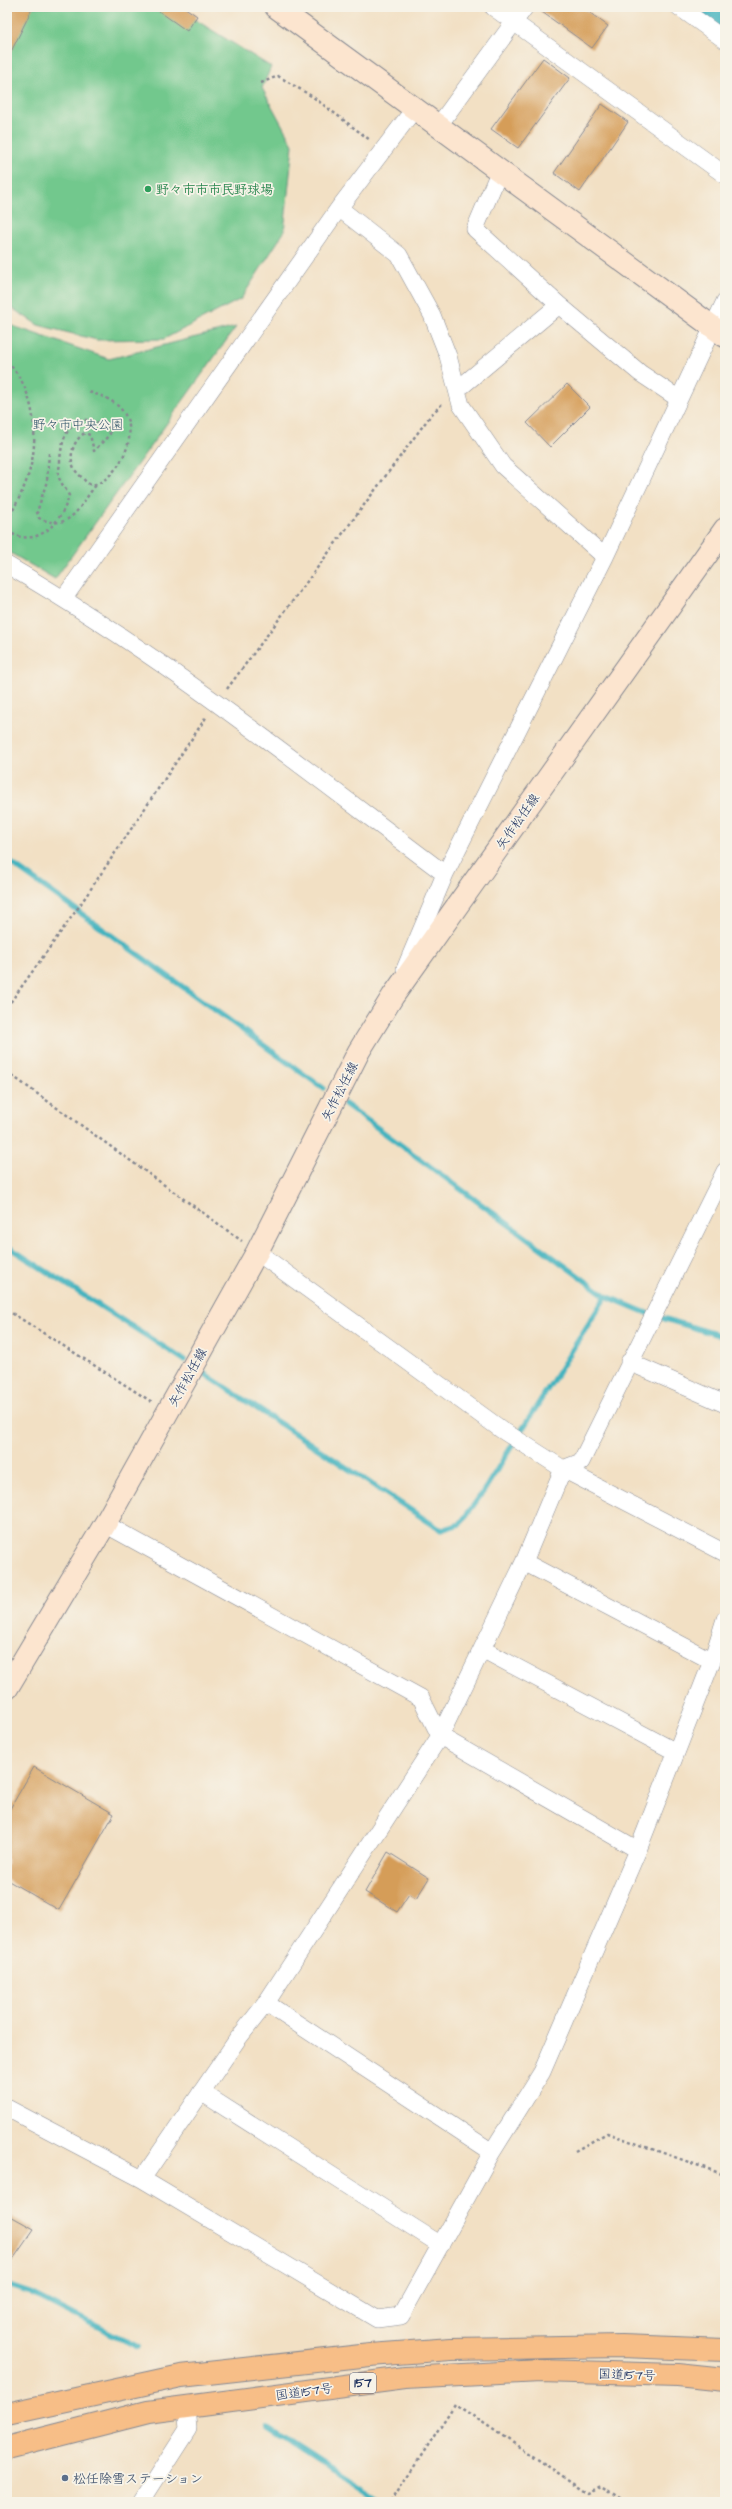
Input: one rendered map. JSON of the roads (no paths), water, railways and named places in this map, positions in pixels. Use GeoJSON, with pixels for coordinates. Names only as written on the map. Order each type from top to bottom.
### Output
{"type":"FeatureCollection","features":[{"type":"Feature","properties":{"kind":"highway","name":"国道157号"},"geometry":{"type":"LineString","coordinates":[[7,2414],[181,2376],[370,2355],[474,2348],[622,2346],[725,2350]]}},
{"type":"Feature","properties":{"kind":"highway","name":"国道157号"},"geometry":{"type":"LineString","coordinates":[[7,2448],[140,2414],[405,2378],[540,2372],[677,2376],[725,2380]]}},
{"type":"Feature","properties":{"kind":"main road"},"geometry":{"type":"LineString","coordinates":[[276,7],[439,125],[719,332]]}},
{"type":"Feature","properties":{"kind":"main road","name":"矢作松任線"},"geometry":{"type":"LineString","coordinates":[[7,1688],[105,1524],[257,1252],[359,1050],[393,996],[725,529]]}},
{"type":"Feature","properties":{"kind":"street"},"geometry":{"type":"LineString","coordinates":[[493,7],[725,175]]}},
{"type":"Feature","properties":{"kind":"street"},"geometry":{"type":"LineString","coordinates":[[439,125],[525,7]]}},
{"type":"Feature","properties":{"kind":"street"},"geometry":{"type":"LineString","coordinates":[[679,7],[725,40]]}},
{"type":"Feature","properties":{"kind":"street"},"geometry":{"type":"LineString","coordinates":[[64,598],[339,208],[415,108]]}},
{"type":"Feature","properties":{"kind":"street"},"geometry":{"type":"LineString","coordinates":[[500,170],[475,229],[559,305],[640,373],[679,399]]}},
{"type":"Feature","properties":{"kind":"street"},"geometry":{"type":"LineString","coordinates":[[339,208],[399,255],[432,315],[448,356],[461,405],[503,466],[605,557]]}},
{"type":"Feature","properties":{"kind":"street"},"geometry":{"type":"LineString","coordinates":[[393,996],[445,874],[605,557],[679,399],[719,332],[725,301]]}},
{"type":"Feature","properties":{"kind":"street"},"geometry":{"type":"LineString","coordinates":[[457,390],[559,305]]}},
{"type":"Feature","properties":{"kind":"street"},"geometry":{"type":"LineString","coordinates":[[7,564],[64,598],[217,702],[445,874]]}},
{"type":"Feature","properties":{"kind":"street"},"geometry":{"type":"LineString","coordinates":[[142,2179],[237,2040],[266,2003],[440,1736],[524,1562],[563,1469],[581,1462],[629,1362],[650,1324],[725,1172]]}},
{"type":"Feature","properties":{"kind":"street"},"geometry":{"type":"LineString","coordinates":[[257,1252],[510,1435],[563,1469],[725,1553]]}},
{"type":"Feature","properties":{"kind":"street"},"geometry":{"type":"LineString","coordinates":[[629,1362],[725,1404]]}},
{"type":"Feature","properties":{"kind":"street"},"geometry":{"type":"LineString","coordinates":[[105,1524],[421,1698],[440,1736],[638,1850]]}},
{"type":"Feature","properties":{"kind":"street"},"geometry":{"type":"LineString","coordinates":[[524,1562],[712,1661]]}},
{"type":"Feature","properties":{"kind":"street"},"geometry":{"type":"LineString","coordinates":[[7,2108],[142,2179],[377,2319],[401,2316],[492,2152],[542,2072],[638,1850],[712,1661],[725,1619]]}},
{"type":"Feature","properties":{"kind":"street"},"geometry":{"type":"LineString","coordinates":[[482,1649],[676,1752]]}},
{"type":"Feature","properties":{"kind":"street"},"geometry":{"type":"LineString","coordinates":[[266,2003],[492,2152]]}},
{"type":"Feature","properties":{"kind":"street"},"geometry":{"type":"LineString","coordinates":[[201,2092],[441,2245]]}},
{"type":"Feature","properties":{"kind":"street"},"geometry":{"type":"LineString","coordinates":[[141,2502],[188,2429],[186,2407]]}},
{"type":"Feature","properties":{"kind":"waterway"},"geometry":{"type":"LineString","coordinates":[[716,7],[725,14]]}},
{"type":"Feature","properties":{"kind":"waterway"},"geometry":{"type":"LineString","coordinates":[[7,860],[323,1088]]}},
{"type":"Feature","properties":{"kind":"waterway"},"geometry":{"type":"LineString","coordinates":[[345,1104],[606,1296],[649,1314],[725,1337]]}},
{"type":"Feature","properties":{"kind":"waterway"},"geometry":{"type":"LineString","coordinates":[[7,1246],[184,1360]]}},
{"type":"Feature","properties":{"kind":"waterway"},"geometry":{"type":"LineString","coordinates":[[205,1374],[441,1530],[460,1524],[483,1492],[606,1296]]}},
{"type":"Feature","properties":{"kind":"waterway"},"geometry":{"type":"LineString","coordinates":[[7,2285],[31,2293],[138,2347]]}},
{"type":"Feature","properties":{"kind":"waterway"},"geometry":{"type":"LineString","coordinates":[[268,2428],[383,2502]]}},
{"type":"Feature","properties":{"kind":"place","name":"野々市市市民野球場"},"geometry":{"type":"Point","coordinates":[148,189]}},
{"type":"Feature","properties":{"kind":"place","name":"松任除雪ステーション"},"geometry":{"type":"Point","coordinates":[65,2478]}},
{"type":"Feature","properties":{"kind":"park label","name":"野々市中央公園"},"geometry":{"type":"Point","coordinates":[78,424]}}]}
